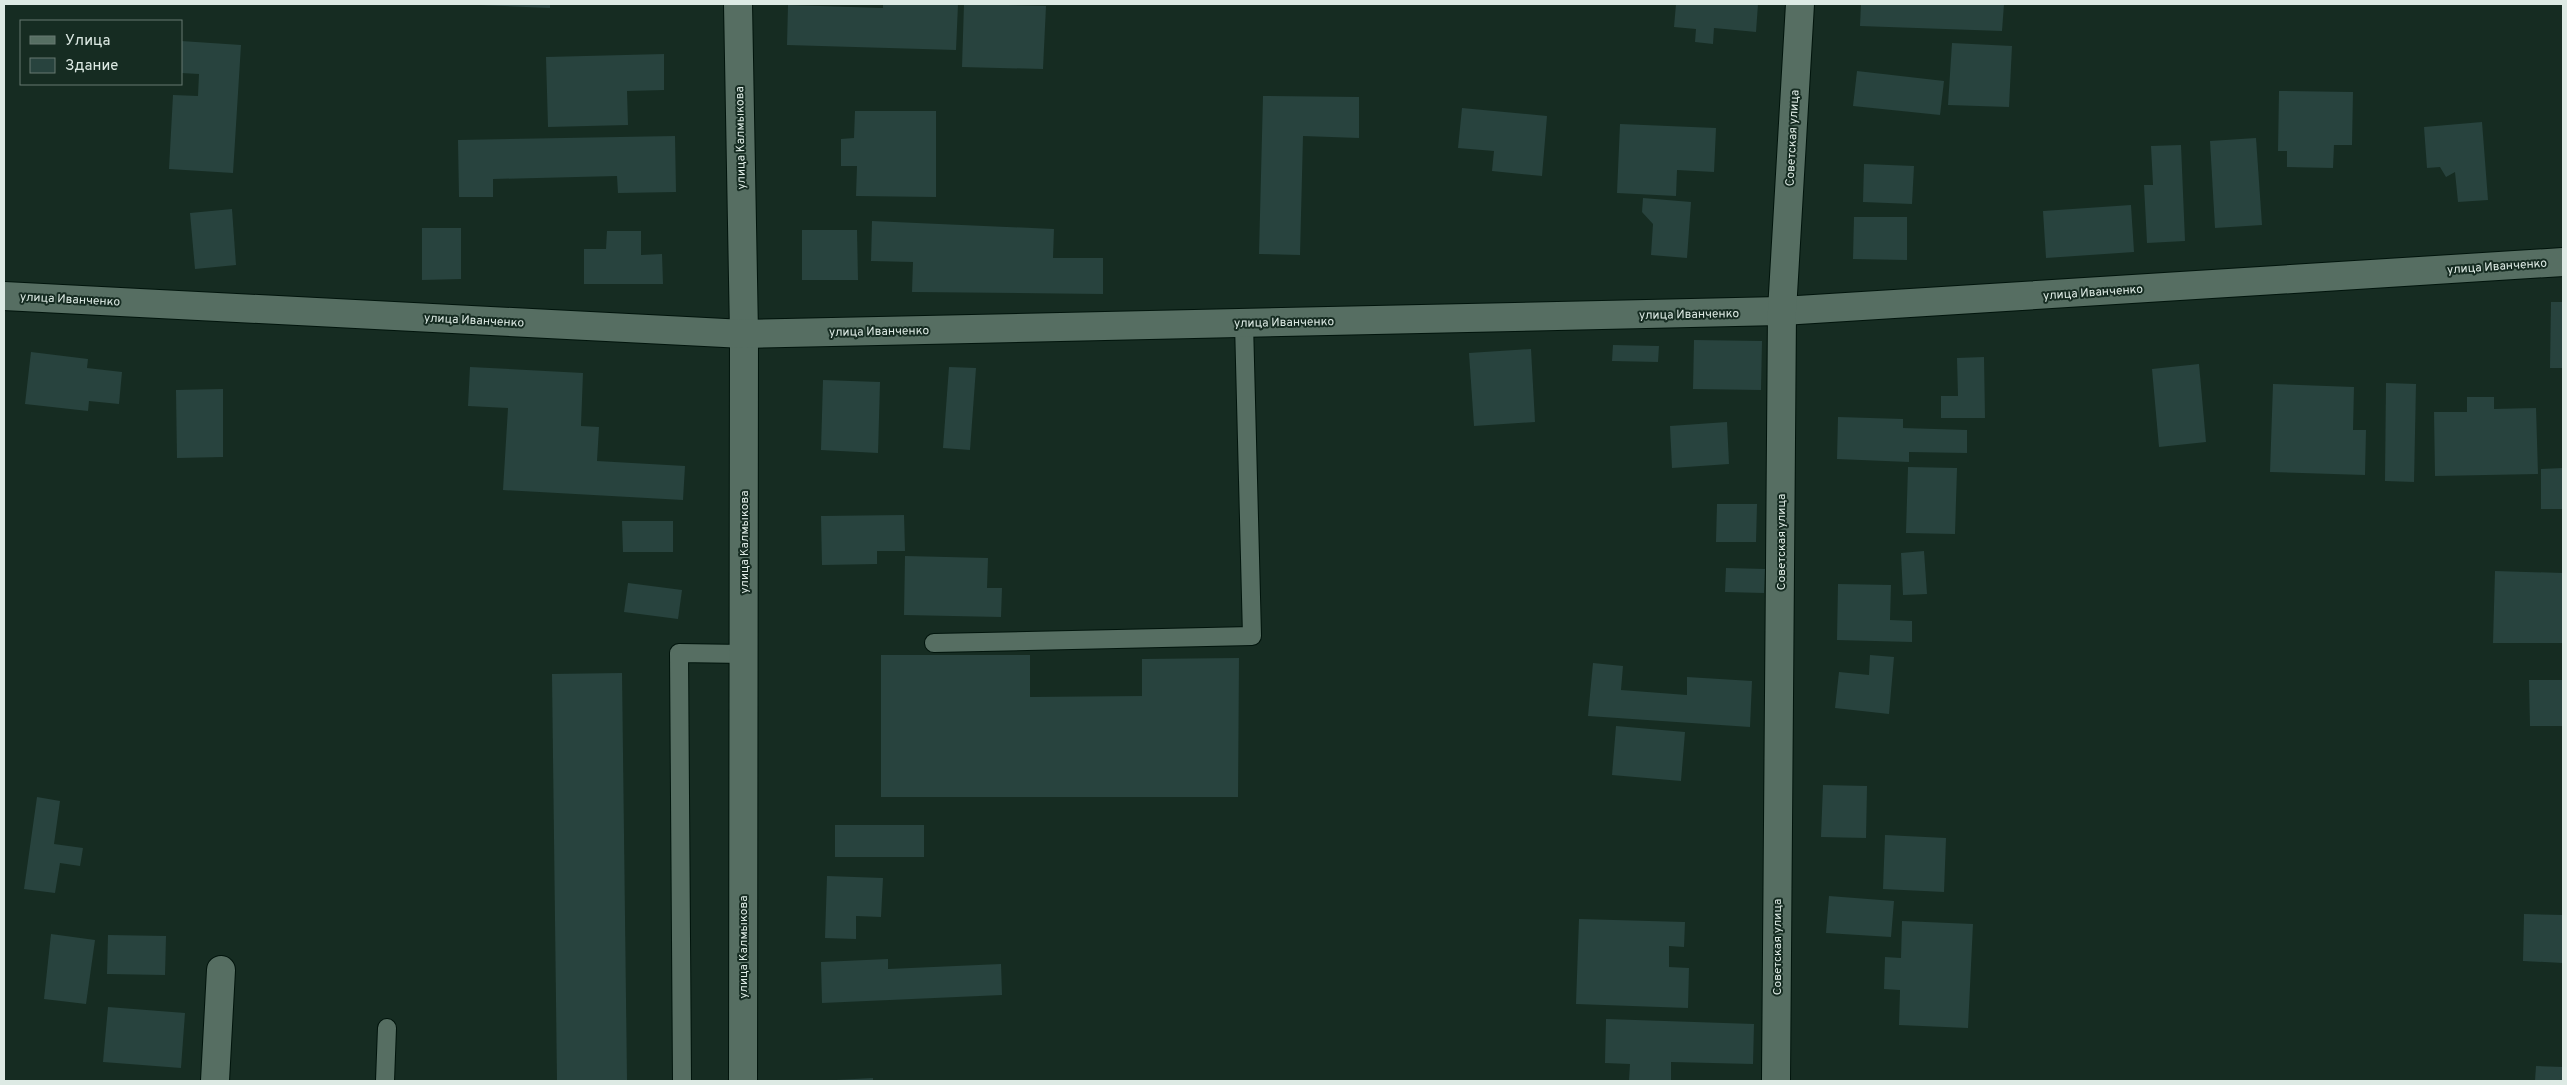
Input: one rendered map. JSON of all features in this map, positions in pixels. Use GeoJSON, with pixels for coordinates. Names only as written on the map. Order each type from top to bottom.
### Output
{"type":"FeatureCollection","features":[{"type":"Feature","properties":{"kind":"street","name":"улица Калмыкова"},"geometry":{"type":"LineString","coordinates":[[738,4],[744,334],[744,1081]]}},
{"type":"Feature","properties":{"kind":"street","name":"Советская улица"},"geometry":{"type":"LineString","coordinates":[[1776,1081],[1782,312],[1800,4]]}},
{"type":"Feature","properties":{"kind":"street","name":"улица Иванченко"},"geometry":{"type":"LineString","coordinates":[[4,296],[744,334],[1782,312],[2563,262]]}},
{"type":"Feature","properties":{"kind":"street"},"geometry":{"type":"LineString","coordinates":[[215,1081],[221,970]]}},
{"type":"Feature","properties":{"kind":"lane"},"geometry":{"type":"LineString","coordinates":[[934,643],[1252,636],[1244,323]]}},
{"type":"Feature","properties":{"kind":"lane"},"geometry":{"type":"LineString","coordinates":[[682,1081],[679,653],[744,654]]}},
{"type":"Feature","properties":{"kind":"lane"},"geometry":{"type":"LineString","coordinates":[[385,1081],[387,1028]]}},
{"type":"Feature","properties":{"kind":"building"},"geometry":{"type":"Polygon","coordinates":[[[456,4],[550,4],[550,8],[456,4]]]}},
{"type":"Feature","properties":{"kind":"building"},"geometry":{"type":"Polygon","coordinates":[[[883,4],[958,4],[956,50],[787,45],[788,5],[883,8],[883,4]]]}},
{"type":"Feature","properties":{"kind":"building"},"geometry":{"type":"Polygon","coordinates":[[[964,4],[1046,6],[1043,69],[962,67],[964,4]]]}},
{"type":"Feature","properties":{"kind":"building"},"geometry":{"type":"Polygon","coordinates":[[[1676,4],[1758,4],[1756,32],[1714,28],[1713,44],[1695,42],[1696,29],[1674,27],[1676,4]]]}},
{"type":"Feature","properties":{"kind":"building"},"geometry":{"type":"Polygon","coordinates":[[[1861,4],[2004,4],[2002,31],[1860,26],[1861,4]]]}},
{"type":"Feature","properties":{"kind":"building"},"geometry":{"type":"Polygon","coordinates":[[[182,41],[241,45],[233,173],[169,169],[173,95],[198,96],[199,74],[182,73],[182,41]]]}},
{"type":"Feature","properties":{"kind":"building"},"geometry":{"type":"Polygon","coordinates":[[[1952,43],[2012,46],[2009,107],[1948,105],[1952,43]]]}},
{"type":"Feature","properties":{"kind":"building"},"geometry":{"type":"Polygon","coordinates":[[[664,54],[664,90],[627,91],[628,125],[548,127],[546,57],[664,54]]]}},
{"type":"Feature","properties":{"kind":"building"},"geometry":{"type":"Polygon","coordinates":[[[1857,71],[1944,81],[1940,115],[1853,106],[1857,71]]]}},
{"type":"Feature","properties":{"kind":"building"},"geometry":{"type":"Polygon","coordinates":[[[2279,91],[2353,92],[2352,145],[2334,145],[2333,168],[2287,167],[2287,151],[2278,151],[2279,91]]]}},
{"type":"Feature","properties":{"kind":"building"},"geometry":{"type":"Polygon","coordinates":[[[1263,96],[1359,97],[1359,138],[1303,136],[1300,255],[1259,254],[1263,96]]]}},
{"type":"Feature","properties":{"kind":"building"},"geometry":{"type":"Polygon","coordinates":[[[1462,108],[1547,116],[1542,176],[1492,171],[1494,151],[1458,148],[1462,108]]]}},
{"type":"Feature","properties":{"kind":"building"},"geometry":{"type":"Polygon","coordinates":[[[855,111],[936,111],[936,197],[856,196],[857,166],[841,166],[841,139],[854,138],[855,111]]]}},
{"type":"Feature","properties":{"kind":"building"},"geometry":{"type":"Polygon","coordinates":[[[2482,122],[2488,200],[2458,202],[2455,172],[2446,177],[2440,167],[2427,168],[2424,127],[2482,122]]]}},
{"type":"Feature","properties":{"kind":"building"},"geometry":{"type":"Polygon","coordinates":[[[1620,124],[1716,128],[1714,172],[1677,170],[1676,196],[1617,193],[1620,124]]]}},
{"type":"Feature","properties":{"kind":"building"},"geometry":{"type":"Polygon","coordinates":[[[675,136],[676,192],[618,193],[617,176],[493,179],[493,197],[459,197],[458,140],[675,136]]]}},
{"type":"Feature","properties":{"kind":"building"},"geometry":{"type":"Polygon","coordinates":[[[2256,138],[2262,225],[2215,228],[2210,141],[2256,138]]]}},
{"type":"Feature","properties":{"kind":"building"},"geometry":{"type":"Polygon","coordinates":[[[2181,145],[2185,241],[2147,243],[2144,185],[2153,185],[2151,146],[2181,145]]]}},
{"type":"Feature","properties":{"kind":"building"},"geometry":{"type":"Polygon","coordinates":[[[1864,164],[1914,166],[1912,204],[1863,202],[1864,164]]]}},
{"type":"Feature","properties":{"kind":"building"},"geometry":{"type":"Polygon","coordinates":[[[1643,198],[1691,202],[1687,258],[1651,255],[1653,224],[1642,212],[1643,198]]]}},
{"type":"Feature","properties":{"kind":"building"},"geometry":{"type":"Polygon","coordinates":[[[2131,205],[2134,252],[2046,258],[2043,211],[2131,205]]]}},
{"type":"Feature","properties":{"kind":"building"},"geometry":{"type":"Polygon","coordinates":[[[232,209],[236,265],[195,269],[190,213],[232,209]]]}},
{"type":"Feature","properties":{"kind":"building"},"geometry":{"type":"Polygon","coordinates":[[[1854,217],[1907,217],[1907,260],[1853,259],[1854,217]]]}},
{"type":"Feature","properties":{"kind":"building"},"geometry":{"type":"Polygon","coordinates":[[[872,221],[1054,229],[1053,258],[1103,258],[1103,294],[912,292],[913,262],[871,261],[872,221]]]}},
{"type":"Feature","properties":{"kind":"building"},"geometry":{"type":"Polygon","coordinates":[[[422,228],[461,228],[461,279],[422,280],[422,228]]]}},
{"type":"Feature","properties":{"kind":"building"},"geometry":{"type":"Polygon","coordinates":[[[802,230],[857,230],[858,280],[802,280],[802,230]]]}},
{"type":"Feature","properties":{"kind":"building"},"geometry":{"type":"Polygon","coordinates":[[[607,231],[641,231],[641,255],[662,254],[663,284],[584,284],[584,249],[606,249],[607,231]]]}},
{"type":"Feature","properties":{"kind":"building"},"geometry":{"type":"Polygon","coordinates":[[[2551,302],[2563,302],[2563,368],[2550,368],[2551,302]]]}},
{"type":"Feature","properties":{"kind":"building"},"geometry":{"type":"Polygon","coordinates":[[[1694,340],[1762,341],[1761,390],[1693,389],[1694,340]]]}},
{"type":"Feature","properties":{"kind":"building"},"geometry":{"type":"Polygon","coordinates":[[[1613,345],[1659,346],[1658,362],[1612,361],[1613,345]]]}},
{"type":"Feature","properties":{"kind":"building"},"geometry":{"type":"Polygon","coordinates":[[[1531,349],[1535,422],[1474,426],[1469,353],[1531,349]]]}},
{"type":"Feature","properties":{"kind":"building"},"geometry":{"type":"Polygon","coordinates":[[[31,352],[88,359],[87,368],[122,372],[119,404],[89,401],[88,411],[25,404],[31,352]]]}},
{"type":"Feature","properties":{"kind":"building"},"geometry":{"type":"Polygon","coordinates":[[[1984,357],[1985,418],[1941,418],[1941,396],[1958,396],[1957,358],[1984,357]]]}},
{"type":"Feature","properties":{"kind":"building"},"geometry":{"type":"Polygon","coordinates":[[[2199,364],[2206,442],[2159,447],[2152,369],[2199,364]]]}},
{"type":"Feature","properties":{"kind":"building"},"geometry":{"type":"Polygon","coordinates":[[[470,367],[583,373],[581,426],[599,427],[597,461],[685,466],[683,500],[503,490],[508,408],[468,406],[470,367]]]}},
{"type":"Feature","properties":{"kind":"building"},"geometry":{"type":"Polygon","coordinates":[[[949,367],[976,368],[970,450],[943,448],[949,367]]]}},
{"type":"Feature","properties":{"kind":"building"},"geometry":{"type":"Polygon","coordinates":[[[823,380],[880,382],[878,453],[821,450],[823,380]]]}},
{"type":"Feature","properties":{"kind":"building"},"geometry":{"type":"Polygon","coordinates":[[[2386,383],[2416,384],[2414,482],[2385,481],[2386,383]]]}},
{"type":"Feature","properties":{"kind":"building"},"geometry":{"type":"Polygon","coordinates":[[[2273,384],[2354,387],[2353,430],[2366,430],[2365,475],[2270,472],[2273,384]]]}},
{"type":"Feature","properties":{"kind":"building"},"geometry":{"type":"Polygon","coordinates":[[[223,389],[223,457],[177,458],[176,390],[223,389]]]}},
{"type":"Feature","properties":{"kind":"building"},"geometry":{"type":"Polygon","coordinates":[[[2467,397],[2494,397],[2494,409],[2536,408],[2538,474],[2435,476],[2434,412],[2467,412],[2467,397]]]}},
{"type":"Feature","properties":{"kind":"building"},"geometry":{"type":"Polygon","coordinates":[[[1838,417],[1903,419],[1903,428],[1967,430],[1967,453],[1909,452],[1909,462],[1837,459],[1838,417]]]}},
{"type":"Feature","properties":{"kind":"building"},"geometry":{"type":"Polygon","coordinates":[[[1727,422],[1729,464],[1672,468],[1670,426],[1727,422]]]}},
{"type":"Feature","properties":{"kind":"building"},"geometry":{"type":"Polygon","coordinates":[[[1908,467],[1957,468],[1955,534],[1906,533],[1908,467]]]}},
{"type":"Feature","properties":{"kind":"building"},"geometry":{"type":"Polygon","coordinates":[[[2563,468],[2563,509],[2541,509],[2541,469],[2563,468]]]}},
{"type":"Feature","properties":{"kind":"building"},"geometry":{"type":"Polygon","coordinates":[[[1717,504],[1757,504],[1756,542],[1716,542],[1717,504]]]}},
{"type":"Feature","properties":{"kind":"building"},"geometry":{"type":"Polygon","coordinates":[[[904,515],[905,551],[877,551],[877,564],[822,565],[821,516],[904,515]]]}},
{"type":"Feature","properties":{"kind":"building"},"geometry":{"type":"Polygon","coordinates":[[[622,521],[673,521],[673,552],[623,552],[622,521]]]}},
{"type":"Feature","properties":{"kind":"building"},"geometry":{"type":"Polygon","coordinates":[[[1924,551],[1927,594],[1903,595],[1901,553],[1924,551]]]}},
{"type":"Feature","properties":{"kind":"building"},"geometry":{"type":"Polygon","coordinates":[[[905,556],[988,558],[987,588],[1002,588],[1001,617],[904,615],[905,556]]]}},
{"type":"Feature","properties":{"kind":"building"},"geometry":{"type":"Polygon","coordinates":[[[1726,568],[1765,569],[1764,593],[1725,592],[1726,568]]]}},
{"type":"Feature","properties":{"kind":"building"},"geometry":{"type":"Polygon","coordinates":[[[2495,571],[2563,573],[2563,643],[2493,643],[2495,571]]]}},
{"type":"Feature","properties":{"kind":"building"},"geometry":{"type":"Polygon","coordinates":[[[628,583],[682,590],[678,619],[624,612],[628,583]]]}},
{"type":"Feature","properties":{"kind":"building"},"geometry":{"type":"Polygon","coordinates":[[[1838,584],[1891,585],[1890,620],[1912,621],[1912,642],[1837,640],[1838,584]]]}},
{"type":"Feature","properties":{"kind":"building"},"geometry":{"type":"Polygon","coordinates":[[[881,655],[1030,655],[1030,697],[1142,696],[1142,659],[1239,658],[1238,797],[881,797],[881,655]]]}},
{"type":"Feature","properties":{"kind":"building"},"geometry":{"type":"Polygon","coordinates":[[[1870,655],[1894,657],[1889,714],[1835,708],[1839,672],[1869,675],[1870,655]]]}},
{"type":"Feature","properties":{"kind":"building"},"geometry":{"type":"Polygon","coordinates":[[[1593,663],[1623,666],[1621,690],[1687,695],[1687,677],[1752,681],[1750,727],[1588,716],[1593,663]]]}},
{"type":"Feature","properties":{"kind":"building"},"geometry":{"type":"Polygon","coordinates":[[[622,673],[627,1081],[557,1081],[552,674],[622,673]]]}},
{"type":"Feature","properties":{"kind":"building"},"geometry":{"type":"Polygon","coordinates":[[[2529,680],[2563,680],[2563,726],[2530,726],[2529,680]]]}},
{"type":"Feature","properties":{"kind":"building"},"geometry":{"type":"Polygon","coordinates":[[[1616,726],[1685,732],[1681,781],[1612,775],[1616,726]]]}},
{"type":"Feature","properties":{"kind":"building"},"geometry":{"type":"Polygon","coordinates":[[[1823,785],[1867,786],[1866,838],[1821,837],[1823,785]]]}},
{"type":"Feature","properties":{"kind":"building"},"geometry":{"type":"Polygon","coordinates":[[[37,797],[60,801],[54,844],[83,848],[80,866],[60,863],[55,893],[24,889],[37,797]]]}},
{"type":"Feature","properties":{"kind":"building"},"geometry":{"type":"Polygon","coordinates":[[[835,825],[924,825],[924,857],[835,857],[835,825]]]}},
{"type":"Feature","properties":{"kind":"building"},"geometry":{"type":"Polygon","coordinates":[[[1885,835],[1946,838],[1944,892],[1883,889],[1885,835]]]}},
{"type":"Feature","properties":{"kind":"building"},"geometry":{"type":"Polygon","coordinates":[[[827,876],[883,878],[881,917],[856,916],[856,939],[825,938],[827,876]]]}},
{"type":"Feature","properties":{"kind":"building"},"geometry":{"type":"Polygon","coordinates":[[[1829,896],[1894,901],[1891,937],[1826,933],[1829,896]]]}},
{"type":"Feature","properties":{"kind":"building"},"geometry":{"type":"Polygon","coordinates":[[[2524,914],[2563,915],[2563,963],[2523,961],[2524,914]]]}},
{"type":"Feature","properties":{"kind":"building"},"geometry":{"type":"Polygon","coordinates":[[[1579,919],[1685,922],[1684,947],[1669,946],[1669,967],[1689,968],[1688,1008],[1576,1004],[1579,919]]]}},
{"type":"Feature","properties":{"kind":"building"},"geometry":{"type":"Polygon","coordinates":[[[1902,921],[1973,924],[1968,1028],[1899,1025],[1900,990],[1884,989],[1885,957],[1901,958],[1902,921]]]}},
{"type":"Feature","properties":{"kind":"building"},"geometry":{"type":"Polygon","coordinates":[[[51,934],[95,940],[86,1004],[44,999],[51,934]]]}},
{"type":"Feature","properties":{"kind":"building"},"geometry":{"type":"Polygon","coordinates":[[[108,935],[166,936],[165,975],[107,974],[108,935]]]}},
{"type":"Feature","properties":{"kind":"building"},"geometry":{"type":"Polygon","coordinates":[[[888,959],[888,969],[1001,964],[1002,995],[822,1003],[821,962],[888,959]]]}},
{"type":"Feature","properties":{"kind":"building"},"geometry":{"type":"Polygon","coordinates":[[[108,1007],[185,1013],[181,1068],[103,1062],[108,1007]]]}},
{"type":"Feature","properties":{"kind":"building"},"geometry":{"type":"Polygon","coordinates":[[[1606,1019],[1754,1024],[1753,1064],[1671,1062],[1671,1081],[1629,1081],[1630,1064],[1605,1063],[1606,1019]]]}},
{"type":"Feature","properties":{"kind":"building"},"geometry":{"type":"Polygon","coordinates":[[[2536,1066],[2563,1067],[2563,1081],[2535,1081],[2536,1066]]]}},
{"type":"Feature","properties":{"kind":"building"},"geometry":{"type":"Polygon","coordinates":[[[873,1078],[873,1081],[836,1081],[836,1080],[873,1078]]]}}]}
